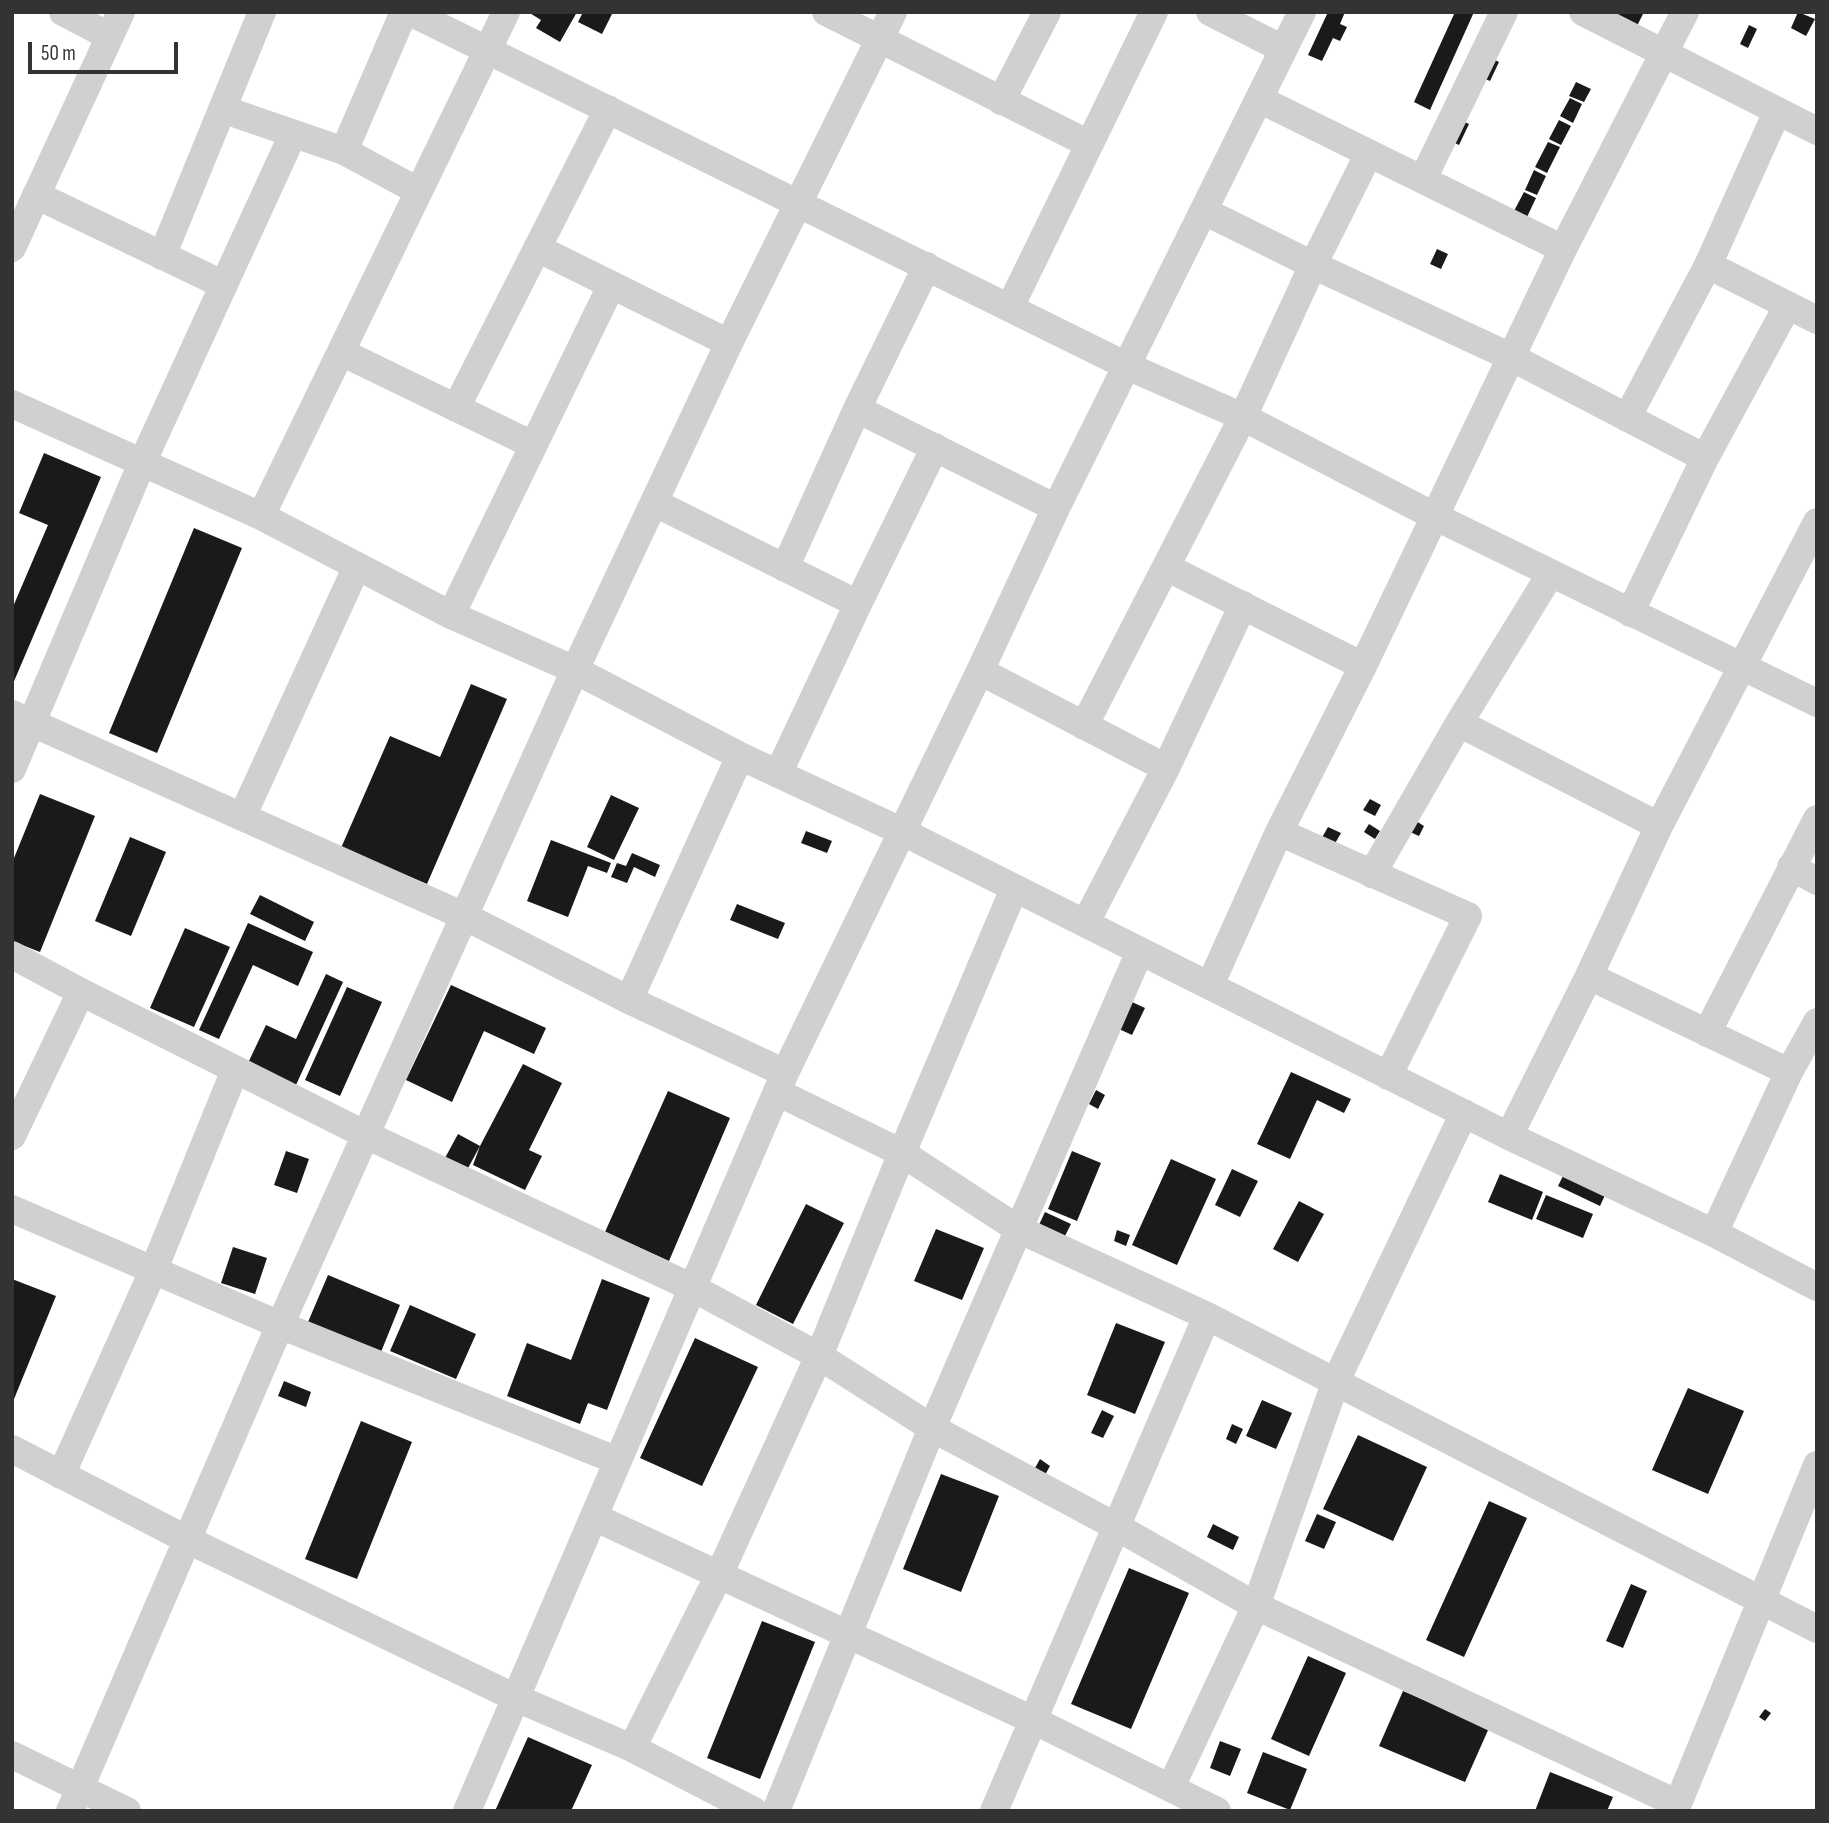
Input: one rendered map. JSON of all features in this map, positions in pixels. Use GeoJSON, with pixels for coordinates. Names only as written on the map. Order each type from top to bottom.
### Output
{"type":"FeatureCollection","features":[{"type":"Feature","properties":{"kind":"street"},"geometry":{"type":"LineString","coordinates":[[12,248],[115,24],[63,12]]}},
{"type":"Feature","properties":{"kind":"street"},"geometry":{"type":"LineString","coordinates":[[162,256],[262,12]]}},
{"type":"Feature","properties":{"kind":"street"},"geometry":{"type":"LineString","coordinates":[[344,151],[404,12]]}},
{"type":"Feature","properties":{"kind":"street"},"geometry":{"type":"LineString","coordinates":[[410,12],[1127,366],[1242,417],[1434,516],[1817,703]]}},
{"type":"Feature","properties":{"kind":"street"},"geometry":{"type":"LineString","coordinates":[[261,516],[506,12]]}},
{"type":"Feature","properties":{"kind":"street"},"geometry":{"type":"LineString","coordinates":[[826,12],[1089,144]]}},
{"type":"Feature","properties":{"kind":"street"},"geometry":{"type":"LineString","coordinates":[[75,1799],[280,1325],[575,670],[729,343],[893,12]]}},
{"type":"Feature","properties":{"kind":"street"},"geometry":{"type":"LineString","coordinates":[[1001,101],[1047,12]]}},
{"type":"Feature","properties":{"kind":"street"},"geometry":{"type":"LineString","coordinates":[[1010,307],[1154,12]]}},
{"type":"Feature","properties":{"kind":"street"},"geometry":{"type":"LineString","coordinates":[[1210,12],[1283,49]]}},
{"type":"Feature","properties":{"kind":"street"},"geometry":{"type":"LineString","coordinates":[[467,1811],[781,1083],[1056,509],[1302,12]]}},
{"type":"Feature","properties":{"kind":"street"},"geometry":{"type":"LineString","coordinates":[[1423,179],[1504,12]]}},
{"type":"Feature","properties":{"kind":"street"},"geometry":{"type":"LineString","coordinates":[[1583,12],[1817,131]]}},
{"type":"Feature","properties":{"kind":"street"},"geometry":{"type":"LineString","coordinates":[[1210,985],[1279,832],[1363,666],[1563,249],[1685,12]]}},
{"type":"Feature","properties":{"kind":"street"},"geometry":{"type":"LineString","coordinates":[[1259,99],[1563,249]]}},
{"type":"Feature","properties":{"kind":"street"},"geometry":{"type":"LineString","coordinates":[[222,109],[344,151],[418,191]]}},
{"type":"Feature","properties":{"kind":"street"},"geometry":{"type":"LineString","coordinates":[[456,408],[608,109]]}},
{"type":"Feature","properties":{"kind":"street"},"geometry":{"type":"LineString","coordinates":[[1628,418],[1708,265],[1777,112]]}},
{"type":"Feature","properties":{"kind":"street"},"geometry":{"type":"LineString","coordinates":[[12,769],[22,719],[293,134]]}},
{"type":"Feature","properties":{"kind":"street"},"geometry":{"type":"LineString","coordinates":[[1084,726],[1242,417],[1369,153]]}},
{"type":"Feature","properties":{"kind":"street"},"geometry":{"type":"LineString","coordinates":[[36,195],[223,285]]}},
{"type":"Feature","properties":{"kind":"street"},"geometry":{"type":"LineString","coordinates":[[1204,211],[1511,357],[1705,458]]}},
{"type":"Feature","properties":{"kind":"street"},"geometry":{"type":"LineString","coordinates":[[537,248],[729,343]]}},
{"type":"Feature","properties":{"kind":"street"},"geometry":{"type":"LineString","coordinates":[[1708,265],[1817,320]]}},
{"type":"Feature","properties":{"kind":"street"},"geometry":{"type":"LineString","coordinates":[[785,568],[857,409],[927,266]]}},
{"type":"Feature","properties":{"kind":"street"},"geometry":{"type":"LineString","coordinates":[[451,615],[611,286]]}},
{"type":"Feature","properties":{"kind":"street"},"geometry":{"type":"LineString","coordinates":[[1630,612],[1705,458],[1787,305]]}},
{"type":"Feature","properties":{"kind":"street"},"geometry":{"type":"LineString","coordinates":[[341,352],[533,444]]}},
{"type":"Feature","properties":{"kind":"street"},"geometry":{"type":"LineString","coordinates":[[12,404],[261,516],[451,615],[575,670],[740,756],[1086,922],[1388,1076],[1714,1233],[1817,1287]]}},
{"type":"Feature","properties":{"kind":"street"},"geometry":{"type":"LineString","coordinates":[[857,409],[1056,509]]}},
{"type":"Feature","properties":{"kind":"street"},"geometry":{"type":"LineString","coordinates":[[778,774],[935,447]]}},
{"type":"Feature","properties":{"kind":"street"},"geometry":{"type":"LineString","coordinates":[[655,503],[858,604]]}},
{"type":"Feature","properties":{"kind":"street"},"geometry":{"type":"LineString","coordinates":[[1509,1136],[1590,976],[1659,826],[1817,522]]}},
{"type":"Feature","properties":{"kind":"street"},"geometry":{"type":"LineString","coordinates":[[242,817],[357,566]]}},
{"type":"Feature","properties":{"kind":"street"},"geometry":{"type":"LineString","coordinates":[[1167,567],[1363,666]]}},
{"type":"Feature","properties":{"kind":"street"},"geometry":{"type":"LineString","coordinates":[[1372,874],[1459,723],[1551,573]]}},
{"type":"Feature","properties":{"kind":"street"},"geometry":{"type":"LineString","coordinates":[[1086,922],[1166,768],[1243,605]]}},
{"type":"Feature","properties":{"kind":"street"},"geometry":{"type":"LineString","coordinates":[[980,671],[1166,768]]}},
{"type":"Feature","properties":{"kind":"street"},"geometry":{"type":"LineString","coordinates":[[22,719],[464,916],[629,1000],[781,1083],[902,1153],[1018,1229],[1207,1316],[1817,1629]]}},
{"type":"Feature","properties":{"kind":"street"},"geometry":{"type":"LineString","coordinates":[[1459,723],[1659,826]]}},
{"type":"Feature","properties":{"kind":"street"},"geometry":{"type":"LineString","coordinates":[[629,1000],[740,756]]}},
{"type":"Feature","properties":{"kind":"street"},"geometry":{"type":"LineString","coordinates":[[1707,1033],[1817,819]]}},
{"type":"Feature","properties":{"kind":"street"},"geometry":{"type":"LineString","coordinates":[[1279,832],[1468,916],[1388,1076]]}},
{"type":"Feature","properties":{"kind":"street"},"geometry":{"type":"LineString","coordinates":[[1791,867],[1817,881]]}},
{"type":"Feature","properties":{"kind":"street"},"geometry":{"type":"LineString","coordinates":[[632,1748],[719,1575],[819,1356],[1014,888]]}},
{"type":"Feature","properties":{"kind":"street"},"geometry":{"type":"LineString","coordinates":[[776,1811],[932,1428],[1140,951]]}},
{"type":"Feature","properties":{"kind":"street"},"geometry":{"type":"LineString","coordinates":[[12,955],[366,1135],[693,1288],[819,1356],[932,1428],[1117,1527],[1256,1606],[1677,1807],[1817,1465]]}},
{"type":"Feature","properties":{"kind":"street"},"geometry":{"type":"LineString","coordinates":[[1590,976],[1789,1072]]}},
{"type":"Feature","properties":{"kind":"street"},"geometry":{"type":"LineString","coordinates":[[12,1136],[81,992]]}},
{"type":"Feature","properties":{"kind":"street"},"geometry":{"type":"LineString","coordinates":[[1714,1233],[1789,1072],[1817,1022]]}},
{"type":"Feature","properties":{"kind":"street"},"geometry":{"type":"LineString","coordinates":[[61,1475],[154,1269],[235,1070]]}},
{"type":"Feature","properties":{"kind":"street"},"geometry":{"type":"LineString","coordinates":[[1171,1787],[1256,1606],[1336,1381],[1464,1113]]}},
{"type":"Feature","properties":{"kind":"street"},"geometry":{"type":"LineString","coordinates":[[12,1209],[280,1325],[618,1461]]}},
{"type":"Feature","properties":{"kind":"street"},"geometry":{"type":"LineString","coordinates":[[995,1811],[1207,1316]]}},
{"type":"Feature","properties":{"kind":"street"},"geometry":{"type":"LineString","coordinates":[[12,1448],[188,1540],[516,1698],[632,1748],[754,1811]]}},
{"type":"Feature","properties":{"kind":"street"},"geometry":{"type":"LineString","coordinates":[[594,1517],[1035,1721],[1217,1811]]}},
{"type":"Feature","properties":{"kind":"street"},"geometry":{"type":"LineString","coordinates":[[12,1755],[75,1799],[127,1811]]}},
{"type":"Feature","properties":{"kind":"building"},"geometry":{"type":"Polygon","coordinates":[[[528,12],[577,12],[560,42],[536,28],[541,20],[528,12]]]}},
{"type":"Feature","properties":{"kind":"building"},"geometry":{"type":"Polygon","coordinates":[[[583,12],[613,12],[602,34],[578,22],[583,12]]]}},
{"type":"Feature","properties":{"kind":"building"},"geometry":{"type":"Polygon","coordinates":[[[1328,12],[1345,12],[1340,24],[1347,27],[1340,41],[1333,38],[1322,61],[1308,55],[1328,12]]]}},
{"type":"Feature","properties":{"kind":"building"},"geometry":{"type":"Polygon","coordinates":[[[1455,12],[1474,12],[1430,110],[1414,102],[1455,12]]]}},
{"type":"Feature","properties":{"kind":"building"},"geometry":{"type":"Polygon","coordinates":[[[1598,12],[1644,12],[1635,30],[1598,12]]]}},
{"type":"Feature","properties":{"kind":"building"},"geometry":{"type":"Polygon","coordinates":[[[1798,12],[1815,19],[1806,36],[1791,28],[1798,12]]]}},
{"type":"Feature","properties":{"kind":"building"},"geometry":{"type":"Polygon","coordinates":[[[1749,25],[1757,29],[1748,48],[1740,44],[1749,25]]]}},
{"type":"Feature","properties":{"kind":"building"},"geometry":{"type":"Polygon","coordinates":[[[1487,56],[1499,62],[1490,81],[1478,76],[1487,56]]]}},
{"type":"Feature","properties":{"kind":"building"},"geometry":{"type":"Polygon","coordinates":[[[1576,82],[1591,89],[1584,102],[1569,96],[1576,82]]]}},
{"type":"Feature","properties":{"kind":"building"},"geometry":{"type":"Polygon","coordinates":[[[1570,98],[1582,104],[1573,123],[1560,116],[1570,98]]]}},
{"type":"Feature","properties":{"kind":"building"},"geometry":{"type":"Polygon","coordinates":[[[1456,118],[1469,124],[1459,145],[1446,139],[1456,118]]]}},
{"type":"Feature","properties":{"kind":"building"},"geometry":{"type":"Polygon","coordinates":[[[1559,120],[1571,126],[1561,145],[1549,139],[1559,120]]]}},
{"type":"Feature","properties":{"kind":"building"},"geometry":{"type":"Polygon","coordinates":[[[1548,142],[1560,147],[1547,173],[1535,167],[1548,142]]]}},
{"type":"Feature","properties":{"kind":"building"},"geometry":{"type":"Polygon","coordinates":[[[1534,170],[1546,176],[1537,195],[1525,190],[1534,170]]]}},
{"type":"Feature","properties":{"kind":"building"},"geometry":{"type":"Polygon","coordinates":[[[1524,192],[1536,198],[1527,217],[1514,211],[1524,192]]]}},
{"type":"Feature","properties":{"kind":"building"},"geometry":{"type":"Polygon","coordinates":[[[1437,249],[1448,254],[1441,269],[1430,264],[1437,249]]]}},
{"type":"Feature","properties":{"kind":"building"},"geometry":{"type":"Polygon","coordinates":[[[44,453],[101,477],[12,686],[12,609],[48,525],[19,513],[44,453]]]}},
{"type":"Feature","properties":{"kind":"building"},"geometry":{"type":"Polygon","coordinates":[[[194,528],[242,548],[157,753],[109,733],[194,528]]]}},
{"type":"Feature","properties":{"kind":"building"},"geometry":{"type":"Polygon","coordinates":[[[471,684],[507,699],[427,884],[341,848],[390,736],[440,757],[471,684]]]}},
{"type":"Feature","properties":{"kind":"building"},"geometry":{"type":"Polygon","coordinates":[[[40,794],[95,816],[40,952],[12,941],[12,863],[40,794]]]}},
{"type":"Feature","properties":{"kind":"building"},"geometry":{"type":"Polygon","coordinates":[[[611,795],[639,808],[614,860],[587,847],[611,795]]]}},
{"type":"Feature","properties":{"kind":"building"},"geometry":{"type":"Polygon","coordinates":[[[1370,799],[1381,805],[1375,816],[1363,810],[1370,799]]]}},
{"type":"Feature","properties":{"kind":"building"},"geometry":{"type":"Polygon","coordinates":[[[1416,821],[1424,826],[1419,836],[1410,832],[1416,821]]]}},
{"type":"Feature","properties":{"kind":"building"},"geometry":{"type":"Polygon","coordinates":[[[1369,824],[1380,831],[1375,839],[1364,832],[1369,824]]]}},
{"type":"Feature","properties":{"kind":"building"},"geometry":{"type":"Polygon","coordinates":[[[1328,827],[1341,833],[1333,847],[1320,841],[1328,827]]]}},
{"type":"Feature","properties":{"kind":"building"},"geometry":{"type":"Polygon","coordinates":[[[806,831],[832,841],[827,853],[801,843],[806,831]]]}},
{"type":"Feature","properties":{"kind":"building"},"geometry":{"type":"Polygon","coordinates":[[[130,837],[166,852],[131,936],[95,921],[130,837]]]}},
{"type":"Feature","properties":{"kind":"building"},"geometry":{"type":"Polygon","coordinates":[[[551,840],[611,863],[607,873],[588,866],[568,917],[527,901],[551,840]]]}},
{"type":"Feature","properties":{"kind":"building"},"geometry":{"type":"Polygon","coordinates":[[[632,853],[660,865],[655,877],[634,867],[627,883],[611,877],[617,863],[626,866],[632,853]]]}},
{"type":"Feature","properties":{"kind":"building"},"geometry":{"type":"Polygon","coordinates":[[[260,895],[314,922],[305,941],[250,914],[260,895]]]}},
{"type":"Feature","properties":{"kind":"building"},"geometry":{"type":"Polygon","coordinates":[[[737,904],[785,923],[778,939],[730,920],[737,904]]]}},
{"type":"Feature","properties":{"kind":"building"},"geometry":{"type":"Polygon","coordinates":[[[248,923],[313,952],[298,986],[253,965],[219,1039],[199,1030],[248,923]]]}},
{"type":"Feature","properties":{"kind":"building"},"geometry":{"type":"Polygon","coordinates":[[[185,928],[230,947],[194,1027],[150,1008],[185,928]]]}},
{"type":"Feature","properties":{"kind":"building"},"geometry":{"type":"Polygon","coordinates":[[[326,974],[343,982],[296,1085],[248,1063],[266,1025],[296,1039],[326,974]]]}},
{"type":"Feature","properties":{"kind":"building"},"geometry":{"type":"Polygon","coordinates":[[[451,985],[546,1028],[534,1054],[484,1031],[452,1102],[406,1080],[451,985]]]}},
{"type":"Feature","properties":{"kind":"building"},"geometry":{"type":"Polygon","coordinates":[[[347,987],[382,1002],[340,1096],[305,1080],[347,987]]]}},
{"type":"Feature","properties":{"kind":"building"},"geometry":{"type":"Polygon","coordinates":[[[1132,1002],[1145,1008],[1132,1035],[1119,1029],[1132,1002]]]}},
{"type":"Feature","properties":{"kind":"building"},"geometry":{"type":"Polygon","coordinates":[[[523,1064],[562,1083],[529,1150],[542,1156],[525,1190],[473,1165],[480,1146],[523,1064]]]}},
{"type":"Feature","properties":{"kind":"building"},"geometry":{"type":"Polygon","coordinates":[[[1291,1072],[1351,1099],[1344,1113],[1317,1100],[1290,1159],[1257,1144],[1291,1072]]]}},
{"type":"Feature","properties":{"kind":"building"},"geometry":{"type":"Polygon","coordinates":[[[1096,1090],[1105,1095],[1098,1109],[1089,1104],[1096,1090]]]}},
{"type":"Feature","properties":{"kind":"building"},"geometry":{"type":"Polygon","coordinates":[[[668,1091],[730,1118],[669,1261],[605,1232],[668,1091]]]}},
{"type":"Feature","properties":{"kind":"building"},"geometry":{"type":"Polygon","coordinates":[[[458,1134],[480,1146],[467,1170],[445,1158],[458,1134]]]}},
{"type":"Feature","properties":{"kind":"building"},"geometry":{"type":"Polygon","coordinates":[[[286,1151],[309,1159],[297,1193],[274,1185],[286,1151]]]}},
{"type":"Feature","properties":{"kind":"building"},"geometry":{"type":"Polygon","coordinates":[[[1072,1151],[1101,1163],[1077,1221],[1048,1209],[1072,1151]]]}},
{"type":"Feature","properties":{"kind":"building"},"geometry":{"type":"Polygon","coordinates":[[[1171,1159],[1216,1179],[1177,1265],[1132,1245],[1171,1159]]]}},
{"type":"Feature","properties":{"kind":"building"},"geometry":{"type":"Polygon","coordinates":[[[1232,1169],[1258,1181],[1240,1217],[1215,1205],[1232,1169]]]}},
{"type":"Feature","properties":{"kind":"building"},"geometry":{"type":"Polygon","coordinates":[[[1566,1170],[1607,1191],[1600,1206],[1558,1186],[1566,1170]]]}},
{"type":"Feature","properties":{"kind":"building"},"geometry":{"type":"Polygon","coordinates":[[[1500,1174],[1543,1192],[1532,1220],[1488,1202],[1500,1174]]]}},
{"type":"Feature","properties":{"kind":"building"},"geometry":{"type":"Polygon","coordinates":[[[1546,1195],[1593,1214],[1583,1238],[1536,1219],[1546,1195]]]}},
{"type":"Feature","properties":{"kind":"building"},"geometry":{"type":"Polygon","coordinates":[[[1299,1201],[1324,1214],[1298,1262],[1273,1249],[1299,1201]]]}},
{"type":"Feature","properties":{"kind":"building"},"geometry":{"type":"Polygon","coordinates":[[[806,1204],[844,1223],[793,1324],[756,1305],[806,1204]]]}},
{"type":"Feature","properties":{"kind":"building"},"geometry":{"type":"Polygon","coordinates":[[[1045,1212],[1071,1224],[1064,1238],[1038,1227],[1045,1212]]]}},
{"type":"Feature","properties":{"kind":"building"},"geometry":{"type":"Polygon","coordinates":[[[936,1229],[984,1248],[962,1300],[914,1281],[936,1229]]]}},
{"type":"Feature","properties":{"kind":"building"},"geometry":{"type":"Polygon","coordinates":[[[1117,1230],[1130,1235],[1126,1246],[1114,1241],[1117,1230]]]}},
{"type":"Feature","properties":{"kind":"building"},"geometry":{"type":"Polygon","coordinates":[[[233,1247],[267,1258],[255,1294],[221,1283],[233,1247]]]}},
{"type":"Feature","properties":{"kind":"building"},"geometry":{"type":"Polygon","coordinates":[[[328,1275],[400,1305],[381,1352],[308,1322],[328,1275]]]}},
{"type":"Feature","properties":{"kind":"building"},"geometry":{"type":"Polygon","coordinates":[[[12,1279],[56,1296],[12,1404],[12,1279]]]}},
{"type":"Feature","properties":{"kind":"building"},"geometry":{"type":"Polygon","coordinates":[[[602,1279],[650,1298],[607,1410],[588,1403],[580,1424],[507,1396],[527,1343],[571,1360],[602,1279]]]}},
{"type":"Feature","properties":{"kind":"building"},"geometry":{"type":"Polygon","coordinates":[[[410,1305],[476,1334],[456,1379],[390,1351],[410,1305]]]}},
{"type":"Feature","properties":{"kind":"building"},"geometry":{"type":"Polygon","coordinates":[[[1116,1323],[1165,1342],[1135,1414],[1087,1395],[1116,1323]]]}},
{"type":"Feature","properties":{"kind":"building"},"geometry":{"type":"Polygon","coordinates":[[[695,1338],[758,1367],[702,1486],[640,1458],[695,1338]]]}},
{"type":"Feature","properties":{"kind":"building"},"geometry":{"type":"Polygon","coordinates":[[[284,1381],[311,1392],[306,1407],[278,1396],[284,1381]]]}},
{"type":"Feature","properties":{"kind":"building"},"geometry":{"type":"Polygon","coordinates":[[[1688,1388],[1744,1411],[1708,1494],[1652,1470],[1688,1388]]]}},
{"type":"Feature","properties":{"kind":"building"},"geometry":{"type":"Polygon","coordinates":[[[1262,1400],[1292,1413],[1276,1449],[1246,1436],[1262,1400]]]}},
{"type":"Feature","properties":{"kind":"building"},"geometry":{"type":"Polygon","coordinates":[[[1102,1410],[1114,1416],[1103,1438],[1091,1433],[1102,1410]]]}},
{"type":"Feature","properties":{"kind":"building"},"geometry":{"type":"Polygon","coordinates":[[[361,1421],[412,1442],[357,1579],[305,1559],[361,1421]]]}},
{"type":"Feature","properties":{"kind":"building"},"geometry":{"type":"Polygon","coordinates":[[[1232,1424],[1243,1429],[1236,1444],[1226,1439],[1232,1424]]]}},
{"type":"Feature","properties":{"kind":"building"},"geometry":{"type":"Polygon","coordinates":[[[1358,1435],[1427,1467],[1393,1541],[1323,1509],[1358,1435]]]}},
{"type":"Feature","properties":{"kind":"building"},"geometry":{"type":"Polygon","coordinates":[[[1040,1459],[1050,1466],[1045,1475],[1035,1468],[1040,1459]]]}},
{"type":"Feature","properties":{"kind":"building"},"geometry":{"type":"Polygon","coordinates":[[[941,1474],[999,1496],[961,1592],[903,1569],[941,1474]]]}},
{"type":"Feature","properties":{"kind":"building"},"geometry":{"type":"Polygon","coordinates":[[[1489,1501],[1527,1518],[1464,1657],[1426,1640],[1489,1501]]]}},
{"type":"Feature","properties":{"kind":"building"},"geometry":{"type":"Polygon","coordinates":[[[1317,1514],[1336,1522],[1324,1549],[1305,1541],[1317,1514]]]}},
{"type":"Feature","properties":{"kind":"building"},"geometry":{"type":"Polygon","coordinates":[[[1213,1524],[1239,1537],[1233,1550],[1207,1537],[1213,1524]]]}},
{"type":"Feature","properties":{"kind":"building"},"geometry":{"type":"Polygon","coordinates":[[[1129,1568],[1189,1593],[1131,1729],[1071,1704],[1129,1568]]]}},
{"type":"Feature","properties":{"kind":"building"},"geometry":{"type":"Polygon","coordinates":[[[1631,1584],[1647,1591],[1623,1648],[1606,1641],[1631,1584]]]}},
{"type":"Feature","properties":{"kind":"building"},"geometry":{"type":"Polygon","coordinates":[[[762,1621],[815,1642],[760,1779],[707,1758],[762,1621]]]}},
{"type":"Feature","properties":{"kind":"building"},"geometry":{"type":"Polygon","coordinates":[[[1308,1656],[1346,1673],[1309,1756],[1271,1739],[1308,1656]]]}},
{"type":"Feature","properties":{"kind":"building"},"geometry":{"type":"Polygon","coordinates":[[[1403,1691],[1489,1728],[1465,1782],[1379,1746],[1403,1691]]]}},
{"type":"Feature","properties":{"kind":"building"},"geometry":{"type":"Polygon","coordinates":[[[1765,1709],[1771,1713],[1765,1721],[1759,1717],[1765,1709]]]}},
{"type":"Feature","properties":{"kind":"building"},"geometry":{"type":"Polygon","coordinates":[[[528,1737],[592,1765],[571,1811],[495,1811],[528,1737]]]}},
{"type":"Feature","properties":{"kind":"building"},"geometry":{"type":"Polygon","coordinates":[[[1220,1741],[1241,1749],[1230,1776],[1210,1768],[1220,1741]]]}},
{"type":"Feature","properties":{"kind":"building"},"geometry":{"type":"Polygon","coordinates":[[[1263,1752],[1307,1769],[1290,1810],[1247,1793],[1263,1752]]]}},
{"type":"Feature","properties":{"kind":"building"},"geometry":{"type":"Polygon","coordinates":[[[1550,1772],[1613,1797],[1607,1811],[1535,1811],[1550,1772]]]}}]}
